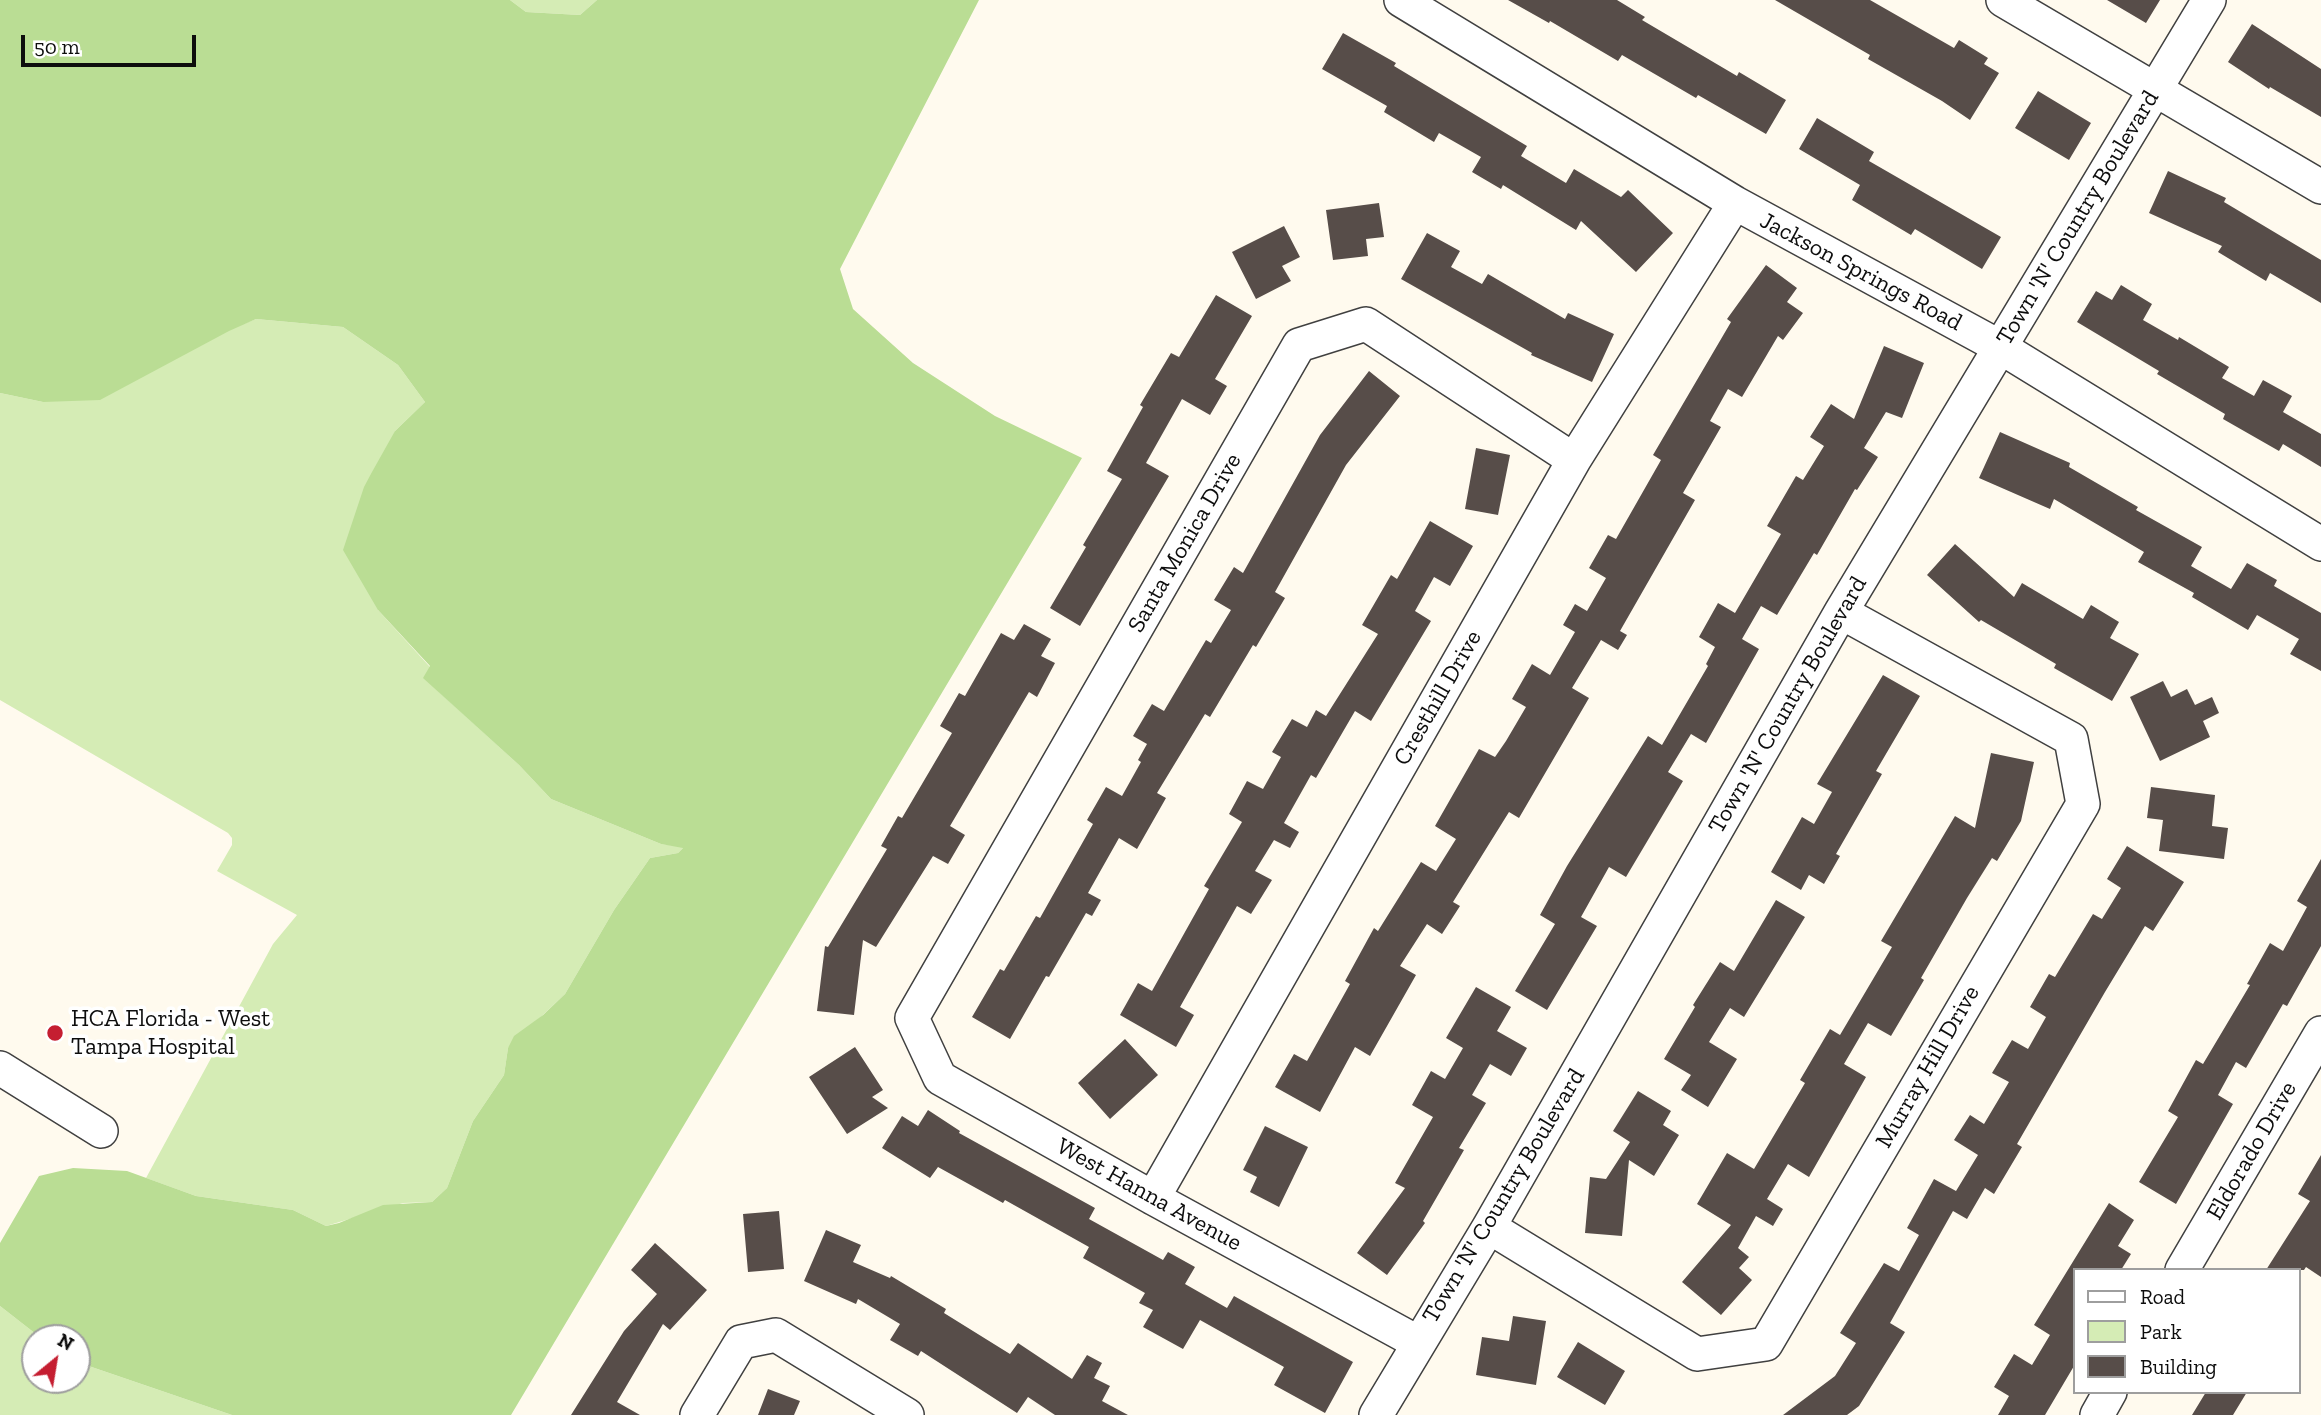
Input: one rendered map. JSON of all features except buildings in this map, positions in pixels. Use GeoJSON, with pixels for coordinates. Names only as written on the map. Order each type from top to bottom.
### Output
{"type":"FeatureCollection","features":[{"type":"Feature","properties":{"kind":"street","name":"Jackson Springs Road"},"geometry":{"type":"LineString","coordinates":[[1401,0],[1735,203],[2000,347],[2321,544]]}},
{"type":"Feature","properties":{"kind":"street"},"geometry":{"type":"LineString","coordinates":[[2003,0],[2321,187]]}},
{"type":"Feature","properties":{"kind":"street","name":"Town 'N' Country Boulevard"},"geometry":{"type":"LineString","coordinates":[[1376,1415],[1489,1227],[1841,612],[2209,0]]}},
{"type":"Feature","properties":{"kind":"street","name":"Cresthill Drive"},"geometry":{"type":"LineString","coordinates":[[1153,1198],[1574,460],[1735,203]]}},
{"type":"Feature","properties":{"kind":"street","name":"Santa Monica Drive"},"geometry":{"type":"LineString","coordinates":[[912,1018],[1299,345],[1366,324],[1574,460]]}},
{"type":"Feature","properties":{"kind":"street","name":"Murray Hill Drive"},"geometry":{"type":"LineString","coordinates":[[1489,1227],[1697,1354],[1766,1344],[2083,804],[2071,739],[1841,612]]}},
{"type":"Feature","properties":{"kind":"street","name":"West Hanna Avenue"},"geometry":{"type":"LineString","coordinates":[[912,1018],[940,1078],[1418,1342]]}},
{"type":"Feature","properties":{"kind":"street","name":"Eldorado Drive"},"geometry":{"type":"LineString","coordinates":[[2183,1268],[2321,1032]]}},
{"type":"Feature","properties":{"kind":"street"},"geometry":{"type":"LineString","coordinates":[[0,1068],[101,1131]]}},
{"type":"Feature","properties":{"kind":"street"},"geometry":{"type":"LineString","coordinates":[[697,1415],[741,1342],[776,1335],[908,1415]]}},
{"type":"Feature","properties":{"kind":"street"},"geometry":{"type":"LineString","coordinates":[[2097,1415],[2109,1394]]}},
{"type":"Feature","properties":{"kind":"green space"},"geometry":{"type":"Polygon","coordinates":[[[0,0],[510,0],[526,12],[580,15],[597,0],[979,0],[840,269],[853,309],[913,363],[995,416],[1082,458],[511,1415],[232,1415],[91,1367],[91,1324],[23,1324],[0,1306],[0,1243],[39,1176],[73,1168],[127,1171],[196,1196],[293,1210],[326,1226],[383,1205],[432,1202],[447,1188],[473,1121],[504,1075],[508,1048],[514,1036],[543,1015],[565,994],[614,910],[650,858],[678,853],[683,848],[661,844],[551,799],[519,765],[423,678],[430,666],[378,610],[343,550],[364,487],[372,472],[395,431],[425,402],[398,365],[343,327],[256,319],[100,400],[43,402],[0,393],[0,0]]]}},
{"type":"Feature","properties":{"kind":"green space"},"geometry":{"type":"Polygon","coordinates":[[[510,0],[597,0],[580,15],[526,12],[510,0]]]}},
{"type":"Feature","properties":{"kind":"green space"},"geometry":{"type":"Polygon","coordinates":[[[256,319],[343,327],[398,365],[425,402],[395,431],[378,610],[430,667],[439,692],[519,765],[551,799],[661,844],[684,847],[678,853],[650,858],[614,910],[565,994],[508,1048],[504,1075],[473,1121],[447,1188],[432,1202],[403,1203],[326,1226],[293,1210],[196,1196],[146,1178],[273,944],[297,915],[217,871],[232,845],[232,838],[228,833],[0,700],[0,393],[43,402],[256,319]]]}},
{"type":"Feature","properties":{"kind":"green space"},"geometry":{"type":"Polygon","coordinates":[[[0,1306],[23,1324],[21,1394],[91,1394],[91,1367],[232,1415],[0,1415],[0,1306]]]}},
{"type":"Feature","properties":{"kind":"place","name":"HCA Florida - West Tampa Hospital"},"geometry":{"type":"Point","coordinates":[55,1033]}}]}
